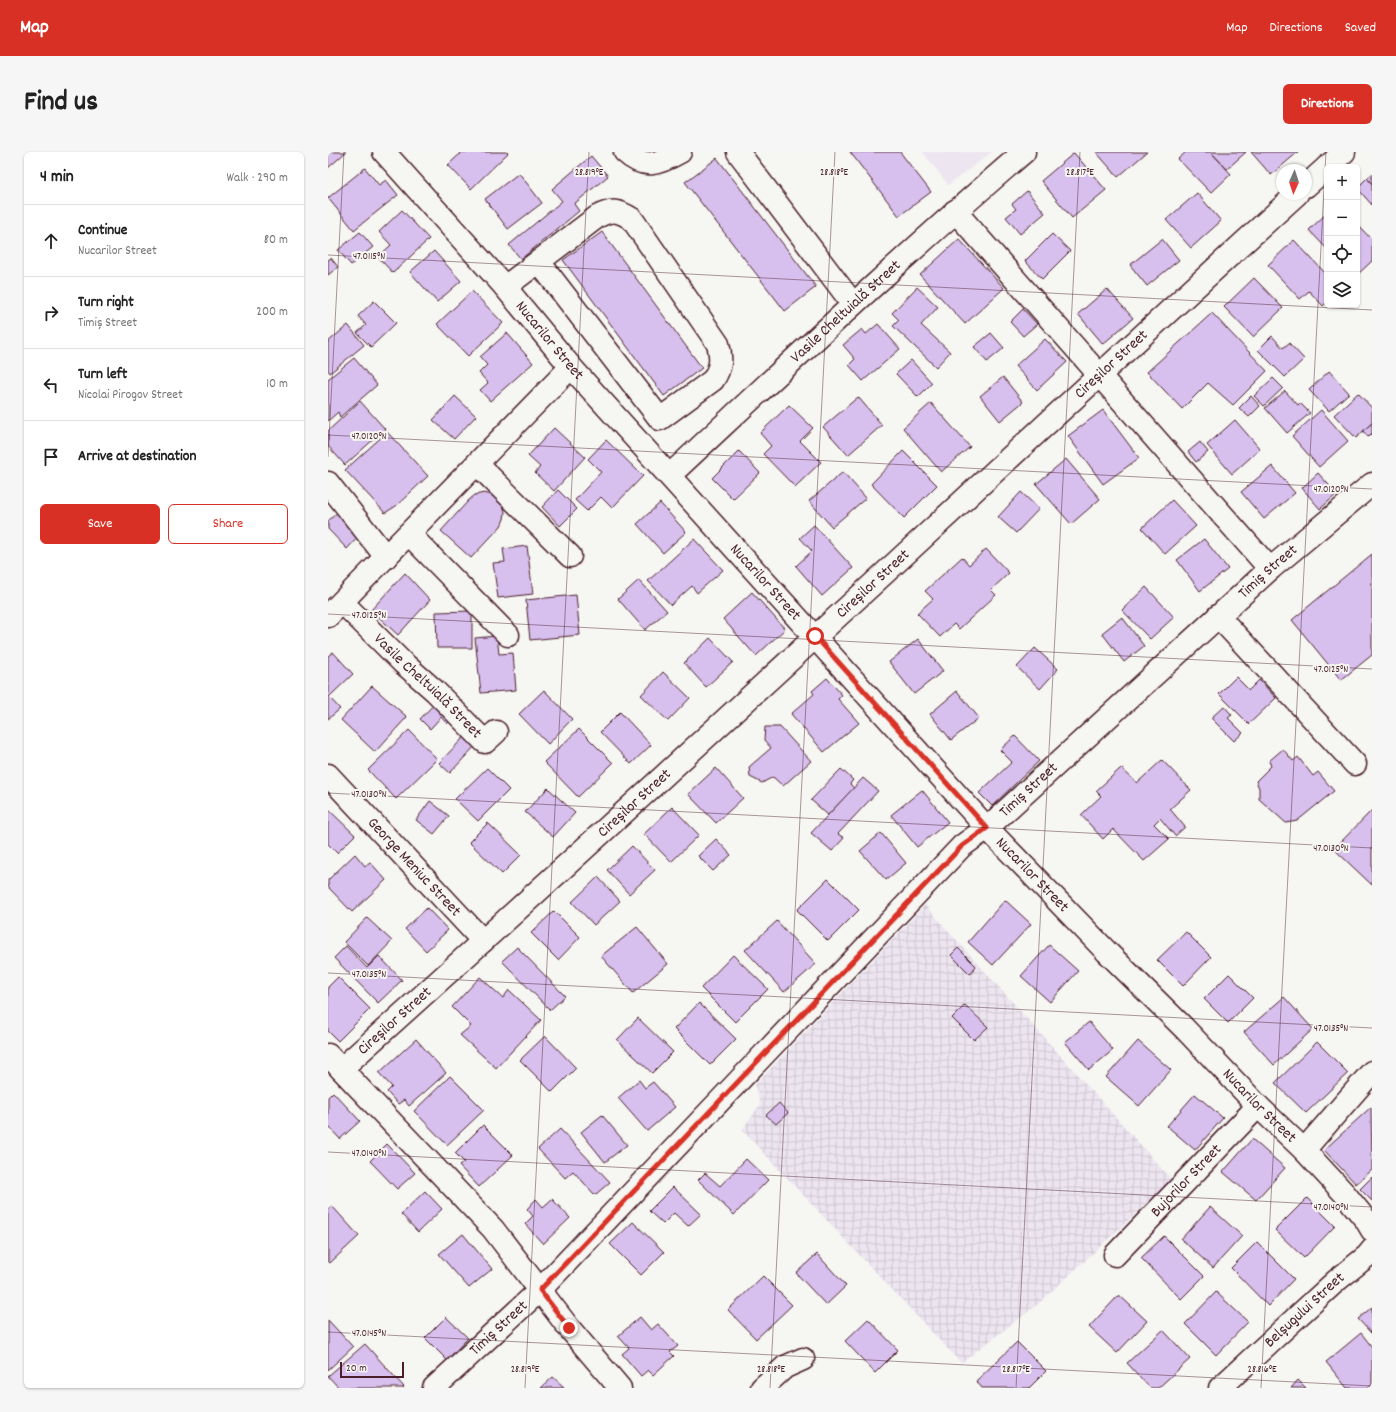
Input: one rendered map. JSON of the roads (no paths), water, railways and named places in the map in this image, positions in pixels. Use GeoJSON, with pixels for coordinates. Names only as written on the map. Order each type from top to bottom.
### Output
{"type":"FeatureCollection","features":[{"type":"Feature","properties":{"kind":"street","name":"Nucarilor Street"},"geometry":{"type":"LineString","coordinates":[[384,152],[505,287],[571,367],[987,828],[1107,952],[1184,1028],[1258,1106],[1304,1150],[1344,1193],[1366,1220],[1372,1230]]}},
{"type":"Feature","properties":{"kind":"street"},"geometry":{"type":"LineString","coordinates":[[625,152],[632,159],[649,165],[666,160],[680,152]]}},
{"type":"Feature","properties":{"kind":"street"},"geometry":{"type":"LineString","coordinates":[[738,152],[853,304]]}},
{"type":"Feature","properties":{"kind":"street","name":"Vasile Cheltuială Street"},"geometry":{"type":"LineString","coordinates":[[670,475],[853,304],[955,211],[1024,152]]}},
{"type":"Feature","properties":{"kind":"street"},"geometry":{"type":"LineString","coordinates":[[1330,164],[1344,152]]}},
{"type":"Feature","properties":{"kind":"street"},"geometry":{"type":"LineString","coordinates":[[1312,181],[1324,170]]}},
{"type":"Feature","properties":{"kind":"street","name":"Cireșilor Street"},"geometry":{"type":"LineString","coordinates":[[620,1388],[569,1328],[493,1229],[334,1062],[483,942],[653,788],[815,636],[1291,200]]}},
{"type":"Feature","properties":{"kind":"street"},"geometry":{"type":"LineString","coordinates":[[505,287],[597,217],[606,212],[615,211],[622,213],[632,219],[718,344],[721,354],[721,364],[717,374],[713,380],[660,419],[539,262]]}},
{"type":"Feature","properties":{"kind":"street"},"geometry":{"type":"LineString","coordinates":[[955,211],[1270,569]]}},
{"type":"Feature","properties":{"kind":"street","name":"Vasile Cheltuială Street"},"geometry":{"type":"LineString","coordinates":[[496,732],[485,742],[434,691],[402,662],[335,609],[571,367]]}},
{"type":"Feature","properties":{"kind":"street"},"geometry":{"type":"LineString","coordinates":[[477,464],[570,556]]}},
{"type":"Feature","properties":{"kind":"street"},"geometry":{"type":"LineString","coordinates":[[328,483],[386,557]]}},
{"type":"Feature","properties":{"kind":"street","name":"Timiș Street"},"geometry":{"type":"LineString","coordinates":[[434,1388],[540,1290],[962,846],[987,828],[1270,569],[1372,484]]}},
{"type":"Feature","properties":{"kind":"street"},"geometry":{"type":"LineString","coordinates":[[409,534],[508,634]]}},
{"type":"Feature","properties":{"kind":"street"},"geometry":{"type":"LineString","coordinates":[[1218,616],[1355,764]]}},
{"type":"Feature","properties":{"kind":"street","name":"George Meniuc Street"},"geometry":{"type":"LineString","coordinates":[[328,775],[483,942]]}},
{"type":"Feature","properties":{"kind":"street"},"geometry":{"type":"LineString","coordinates":[[1304,1150],[1372,1072]]}},
{"type":"Feature","properties":{"kind":"street","name":"Bujorilor Street"},"geometry":{"type":"LineString","coordinates":[[1115,1255],[1258,1106]]}},
{"type":"Feature","properties":{"kind":"street","name":"Belșugului Street"},"geometry":{"type":"LineString","coordinates":[[1220,1388],[1336,1281],[1367,1256],[1372,1250]]}},
{"type":"Feature","properties":{"kind":"street"},"geometry":{"type":"LineString","coordinates":[[762,1388],[785,1367],[803,1359]]}}]}
